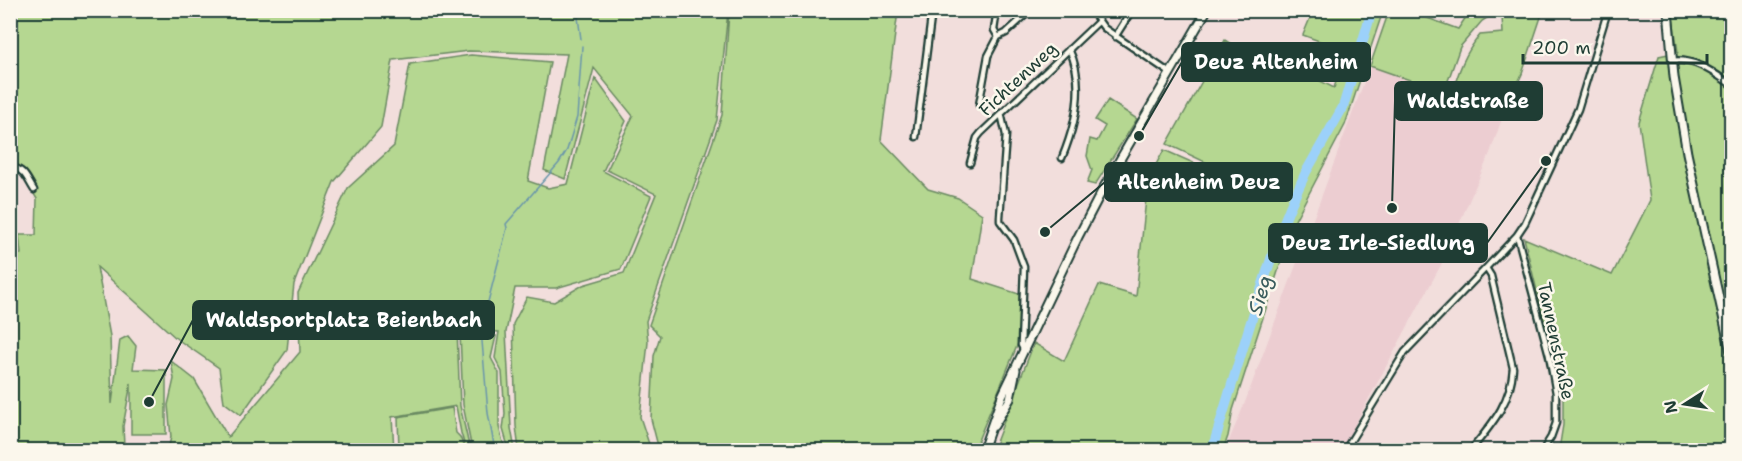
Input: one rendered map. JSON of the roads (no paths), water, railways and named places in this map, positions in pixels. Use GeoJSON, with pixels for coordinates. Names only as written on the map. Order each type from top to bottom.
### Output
{"type":"FeatureCollection","features":[{"type":"Feature","properties":{"kind":"main road"},"geometry":{"type":"LineString","coordinates":[[984,450],[993,428],[1010,399],[1016,369],[1058,277],[1098,198],[1207,10]]}},
{"type":"Feature","properties":{"kind":"main road"},"geometry":{"type":"LineString","coordinates":[[1668,10],[1672,61],[1687,153],[1731,357]]}},
{"type":"Feature","properties":{"kind":"street"},"geometry":{"type":"LineString","coordinates":[[916,137],[932,10]]}},
{"type":"Feature","properties":{"kind":"street"},"geometry":{"type":"LineString","coordinates":[[997,10],[994,30],[998,37]]}},
{"type":"Feature","properties":{"kind":"street"},"geometry":{"type":"LineString","coordinates":[[979,105],[988,56],[998,37],[1006,33],[1031,10]]}},
{"type":"Feature","properties":{"kind":"street"},"geometry":{"type":"LineString","coordinates":[[1091,10],[1098,22],[1115,36],[1170,73]]}},
{"type":"Feature","properties":{"kind":"street"},"geometry":{"type":"LineString","coordinates":[[1115,36],[1132,10]]}},
{"type":"Feature","properties":{"kind":"street"},"geometry":{"type":"LineString","coordinates":[[1345,450],[1406,352],[1517,235],[1525,223],[1578,109],[1608,10]]}},
{"type":"Feature","properties":{"kind":"street","name":"Fichtenweg"},"geometry":{"type":"LineString","coordinates":[[970,163],[977,138],[1098,22]]}},
{"type":"Feature","properties":{"kind":"street"},"geometry":{"type":"LineString","coordinates":[[1062,158],[1079,95],[1076,71],[1069,49]]}},
{"type":"Feature","properties":{"kind":"street"},"geometry":{"type":"LineString","coordinates":[[1672,61],[1685,60],[1695,63],[1731,85]]}},
{"type":"Feature","properties":{"kind":"street"},"geometry":{"type":"LineString","coordinates":[[1001,113],[1006,135],[1000,220],[1014,240],[1024,267],[1021,345],[1024,352]]}},
{"type":"Feature","properties":{"kind":"street"},"geometry":{"type":"LineString","coordinates":[[10,166],[24,172],[34,190]]}},
{"type":"Feature","properties":{"kind":"street","name":"Tannenstraße"},"geometry":{"type":"LineString","coordinates":[[1517,235],[1549,356],[1556,393],[1556,423],[1543,450]]}},
{"type":"Feature","properties":{"kind":"street"},"geometry":{"type":"LineString","coordinates":[[1472,450],[1509,396],[1512,382],[1513,368],[1491,276],[1486,268]]}},
{"type":"Feature","properties":{"kind":"waterway"},"geometry":{"type":"LineString","coordinates":[[577,10],[581,39]]}},
{"type":"Feature","properties":{"kind":"waterway","name":"Sieg"},"geometry":{"type":"LineString","coordinates":[[1212,450],[1278,237],[1306,172],[1343,107],[1372,10]]}},
{"type":"Feature","properties":{"kind":"waterway"},"geometry":{"type":"LineString","coordinates":[[495,450],[488,413],[481,329],[507,228],[506,224],[559,163],[567,150],[577,117],[582,46]]}},
{"type":"Feature","properties":{"kind":"place","name":"Deuz Altenheim"},"geometry":{"type":"Point","coordinates":[1139,136]}},
{"type":"Feature","properties":{"kind":"place","name":"Deuz Irle-Siedlung"},"geometry":{"type":"Point","coordinates":[1546,161]}},
{"type":"Feature","properties":{"kind":"place","name":"Waldstraße"},"geometry":{"type":"Point","coordinates":[1392,208]}},
{"type":"Feature","properties":{"kind":"place","name":"Altenheim Deuz"},"geometry":{"type":"Point","coordinates":[1045,232]}},
{"type":"Feature","properties":{"kind":"place","name":"Waldsportplatz Beienbach"},"geometry":{"type":"Point","coordinates":[149,402]}}]}
